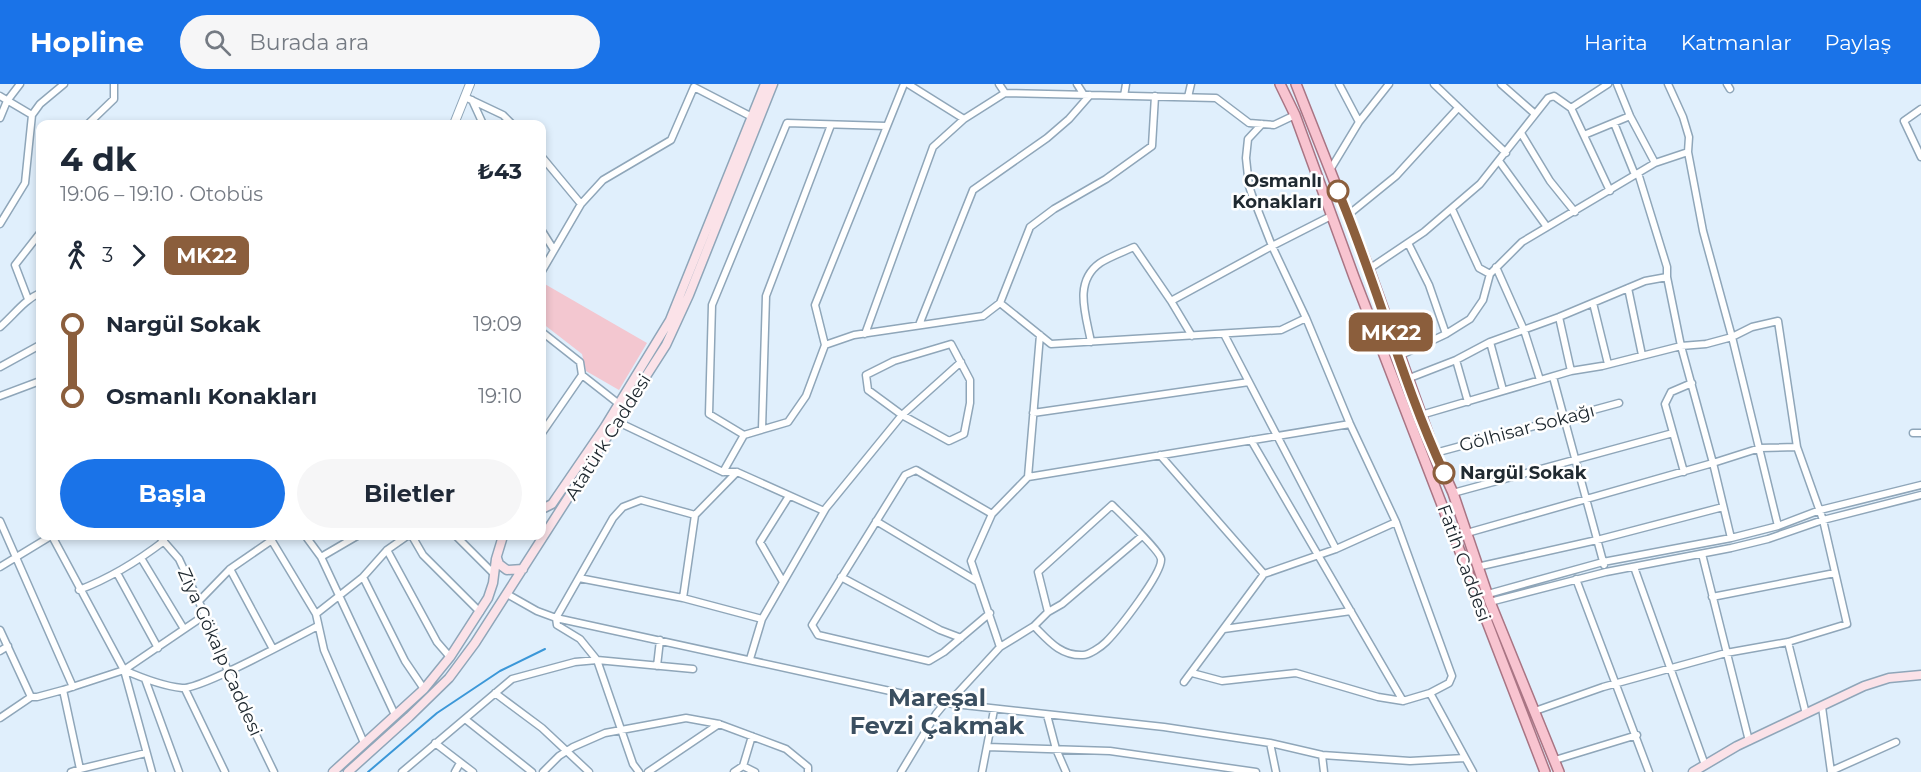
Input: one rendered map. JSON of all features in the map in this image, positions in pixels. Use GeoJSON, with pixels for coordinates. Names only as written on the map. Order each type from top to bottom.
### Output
{"type":"FeatureCollection","features":[{"type":"Feature","properties":{"kind":"main road","name":"Atatürk Caddesi"},"geometry":{"type":"LineString","coordinates":[[546,507],[552,504],[619,404],[676,308],[765,84]]}},
{"type":"Feature","properties":{"kind":"main road","name":"Atatürk Caddesi"},"geometry":{"type":"LineString","coordinates":[[546,535],[666,345],[758,128],[773,84]]}},
{"type":"Feature","properties":{"kind":"main road","name":"Fatih Caddesi"},"geometry":{"type":"LineString","coordinates":[[1280,84],[1294,115],[1545,772]]}},
{"type":"Feature","properties":{"kind":"main road","name":"Fatih Caddesi"},"geometry":{"type":"LineString","coordinates":[[1296,84],[1369,269],[1435,453],[1454,493],[1489,598],[1559,772]]}},
{"type":"Feature","properties":{"kind":"main road"},"geometry":{"type":"LineString","coordinates":[[333,772],[424,689],[450,657],[488,597],[502,540]]}},
{"type":"Feature","properties":{"kind":"main road","name":"Atatürk Caddesi"},"geometry":{"type":"LineString","coordinates":[[348,772],[410,717],[449,678],[475,643],[542,541]]}},
{"type":"Feature","properties":{"kind":"main road"},"geometry":{"type":"LineString","coordinates":[[497,557],[500,564],[507,570],[523,569]]}},
{"type":"Feature","properties":{"kind":"main road"},"geometry":{"type":"LineString","coordinates":[[1694,772],[1749,741],[1864,686],[1889,678],[1921,675]]}},
{"type":"Feature","properties":{"kind":"street"},"geometry":{"type":"LineString","coordinates":[[0,118],[7,101],[20,84]]}},
{"type":"Feature","properties":{"kind":"street"},"geometry":{"type":"LineString","coordinates":[[0,224],[24,183],[32,115],[40,104],[63,84]]}},
{"type":"Feature","properties":{"kind":"street"},"geometry":{"type":"LineString","coordinates":[[92,120],[114,99],[114,84]]}},
{"type":"Feature","properties":{"kind":"street"},"geometry":{"type":"LineString","coordinates":[[456,120],[468,98],[470,84]]}},
{"type":"Feature","properties":{"kind":"street"},"geometry":{"type":"LineString","coordinates":[[723,472],[744,435],[788,422],[806,396],[825,345],[815,305],[886,126],[906,84],[964,119]]}},
{"type":"Feature","properties":{"kind":"street"},"geometry":{"type":"LineString","coordinates":[[999,84],[1005,93]]}},
{"type":"Feature","properties":{"kind":"street"},"geometry":{"type":"LineString","coordinates":[[1077,84],[1087,95]]}},
{"type":"Feature","properties":{"kind":"street"},"geometry":{"type":"LineString","coordinates":[[1124,96],[1126,84]]}},
{"type":"Feature","properties":{"kind":"street"},"geometry":{"type":"LineString","coordinates":[[1188,97],[1191,84]]}},
{"type":"Feature","properties":{"kind":"street"},"geometry":{"type":"LineString","coordinates":[[1339,84],[1359,122]]}},
{"type":"Feature","properties":{"kind":"street"},"geometry":{"type":"LineString","coordinates":[[1379,84],[1383,92]]}},
{"type":"Feature","properties":{"kind":"street"},"geometry":{"type":"LineString","coordinates":[[1329,170],[1359,122],[1389,84]]}},
{"type":"Feature","properties":{"kind":"street"},"geometry":{"type":"LineString","coordinates":[[1434,84],[1506,153]]}},
{"type":"Feature","properties":{"kind":"street"},"geometry":{"type":"LineString","coordinates":[[1501,84],[1534,113]]}},
{"type":"Feature","properties":{"kind":"street"},"geometry":{"type":"LineString","coordinates":[[1570,108],[1608,84]]}},
{"type":"Feature","properties":{"kind":"street"},"geometry":{"type":"LineString","coordinates":[[1617,84],[1630,116],[1655,163]]}},
{"type":"Feature","properties":{"kind":"street"},"geometry":{"type":"LineString","coordinates":[[1668,84],[1689,137],[1688,152],[1703,231],[1732,337],[1778,526]]}},
{"type":"Feature","properties":{"kind":"street"},"geometry":{"type":"LineString","coordinates":[[546,264],[581,204],[603,180],[671,140],[694,87],[752,117]]}},
{"type":"Feature","properties":{"kind":"street"},"geometry":{"type":"LineString","coordinates":[[865,334],[933,147],[964,119],[1005,93],[1216,98],[1250,123],[1274,125],[1294,115]]}},
{"type":"Feature","properties":{"kind":"street"},"geometry":{"type":"LineString","coordinates":[[919,325],[973,190],[1047,138],[1069,119],[1087,95]]}},
{"type":"Feature","properties":{"kind":"street"},"geometry":{"type":"LineString","coordinates":[[0,96],[32,115]]}},
{"type":"Feature","properties":{"kind":"street"},"geometry":{"type":"LineString","coordinates":[[825,345],[865,334],[983,316],[1000,303],[1030,227],[1054,209],[1106,179],[1152,146],[1155,96]]}},
{"type":"Feature","properties":{"kind":"street"},"geometry":{"type":"LineString","coordinates":[[1369,269],[1408,243],[1480,184],[1506,153],[1534,113],[1548,98],[1554,96],[1570,108],[1610,191]]}},
{"type":"Feature","properties":{"kind":"street"},"geometry":{"type":"LineString","coordinates":[[468,98],[481,120]]}},
{"type":"Feature","properties":{"kind":"street"},"geometry":{"type":"LineString","coordinates":[[468,98],[503,115],[508,120]]}},
{"type":"Feature","properties":{"kind":"street"},"geometry":{"type":"LineString","coordinates":[[1348,215],[1396,176],[1458,108]]}},
{"type":"Feature","properties":{"kind":"street"},"geometry":{"type":"LineString","coordinates":[[1921,109],[1904,121],[1921,157]]}},
{"type":"Feature","properties":{"kind":"street"},"geometry":{"type":"LineString","coordinates":[[1584,135],[1630,116]]}},
{"type":"Feature","properties":{"kind":"street"},"geometry":{"type":"LineString","coordinates":[[744,435],[709,414],[712,305],[787,123],[886,126]]}},
{"type":"Feature","properties":{"kind":"street"},"geometry":{"type":"LineString","coordinates":[[1614,123],[1636,174],[1666,267],[1682,346],[1731,538]]}},
{"type":"Feature","properties":{"kind":"street"},"geometry":{"type":"LineString","coordinates":[[1192,673],[1222,681],[1296,673],[1378,697],[1403,700],[1430,693],[1452,679],[1452,670],[1396,522],[1272,246],[1249,186],[1246,158],[1248,139],[1262,124]]}},
{"type":"Feature","properties":{"kind":"street"},"geometry":{"type":"LineString","coordinates":[[762,429],[766,296],[831,125]]}},
{"type":"Feature","properties":{"kind":"street"},"geometry":{"type":"LineString","coordinates":[[1521,133],[1550,181],[1575,212]]}},
{"type":"Feature","properties":{"kind":"street"},"geometry":{"type":"LineString","coordinates":[[1399,356],[1465,323],[1478,310],[1490,274],[1522,242],[1655,163],[1688,152]]}},
{"type":"Feature","properties":{"kind":"street"},"geometry":{"type":"LineString","coordinates":[[1499,161],[1547,227]]}},
{"type":"Feature","properties":{"kind":"street"},"geometry":{"type":"LineString","coordinates":[[546,162],[581,204]]}},
{"type":"Feature","properties":{"kind":"street"},"geometry":{"type":"LineString","coordinates":[[1452,209],[1479,268],[1490,274]]}},
{"type":"Feature","properties":{"kind":"street"},"geometry":{"type":"LineString","coordinates":[[1172,301],[1331,216]]}},
{"type":"Feature","properties":{"kind":"street"},"geometry":{"type":"LineString","coordinates":[[546,237],[554,250]]}},
{"type":"Feature","properties":{"kind":"street"},"geometry":{"type":"LineString","coordinates":[[28,299],[15,266],[36,238]]}},
{"type":"Feature","properties":{"kind":"street"},"geometry":{"type":"LineString","coordinates":[[1408,243],[1429,285],[1446,334]]}},
{"type":"Feature","properties":{"kind":"street"},"geometry":{"type":"LineString","coordinates":[[1092,342],[1082,290],[1086,277],[1099,264],[1134,247],[1172,301],[1192,336]]}},
{"type":"Feature","properties":{"kind":"street"},"geometry":{"type":"LineString","coordinates":[[1496,267],[1524,330],[1539,380]]}},
{"type":"Feature","properties":{"kind":"street"},"geometry":{"type":"LineString","coordinates":[[1407,379],[1456,360],[1490,342],[1559,317],[1645,281],[1667,277]]}},
{"type":"Feature","properties":{"kind":"street"},"geometry":{"type":"LineString","coordinates":[[1628,288],[1642,355]]}},
{"type":"Feature","properties":{"kind":"street"},"geometry":{"type":"LineString","coordinates":[[0,327],[28,299],[36,295]]}},
{"type":"Feature","properties":{"kind":"street"},"geometry":{"type":"LineString","coordinates":[[1000,303],[1051,344],[1281,330],[1306,318]]}},
{"type":"Feature","properties":{"kind":"street"},"geometry":{"type":"LineString","coordinates":[[1593,303],[1608,364]]}},
{"type":"Feature","properties":{"kind":"street"},"geometry":{"type":"LineString","coordinates":[[1559,317],[1571,371]]}},
{"type":"Feature","properties":{"kind":"street"},"geometry":{"type":"LineString","coordinates":[[1421,415],[1571,371],[1682,346],[1706,344],[1732,337],[1752,327],[1778,321],[1797,447],[1823,520],[1847,624],[1788,642],[1726,653],[1614,684],[1535,711]]}},
{"type":"Feature","properties":{"kind":"street"},"geometry":{"type":"LineString","coordinates":[[1224,334],[1336,549]]}},
{"type":"Feature","properties":{"kind":"street"},"geometry":{"type":"LineString","coordinates":[[546,335],[580,362],[582,375],[619,404]]}},
{"type":"Feature","properties":{"kind":"street"},"geometry":{"type":"LineString","coordinates":[[1028,477],[1040,335]]}},
{"type":"Feature","properties":{"kind":"street"},"geometry":{"type":"LineString","coordinates":[[1490,342],[1503,390]]}},
{"type":"Feature","properties":{"kind":"street"},"geometry":{"type":"LineString","coordinates":[[951,344],[961,362],[970,380],[970,403],[964,434],[949,441],[902,415],[868,390],[866,375],[894,361],[951,344]]}},
{"type":"Feature","properties":{"kind":"street"},"geometry":{"type":"LineString","coordinates":[[0,367],[36,347]]}},
{"type":"Feature","properties":{"kind":"street"},"geometry":{"type":"LineString","coordinates":[[1456,360],[1468,402]]}},
{"type":"Feature","properties":{"kind":"street"},"geometry":{"type":"LineString","coordinates":[[750,659],[762,619],[824,511],[902,415],[961,362]]}},
{"type":"Feature","properties":{"kind":"street"},"geometry":{"type":"LineString","coordinates":[[546,427],[582,375]]}},
{"type":"Feature","properties":{"kind":"street"},"geometry":{"type":"LineString","coordinates":[[1553,377],[1606,572]]}},
{"type":"Feature","properties":{"kind":"street"},"geometry":{"type":"LineString","coordinates":[[0,396],[36,382]]}},
{"type":"Feature","properties":{"kind":"street"},"geometry":{"type":"LineString","coordinates":[[1033,413],[1250,382]]}},
{"type":"Feature","properties":{"kind":"street"},"geometry":{"type":"LineString","coordinates":[[1684,472],[1665,407],[1666,399],[1674,390],[1692,383]]}},
{"type":"Feature","properties":{"kind":"street","name":"Gölhisar Sokağı"},"geometry":{"type":"LineString","coordinates":[[1435,453],[1619,403]]}},
{"type":"Feature","properties":{"kind":"street"},"geometry":{"type":"LineString","coordinates":[[618,422],[723,472],[737,472],[824,511]]}},
{"type":"Feature","properties":{"kind":"street"},"geometry":{"type":"LineString","coordinates":[[1000,647],[971,561],[992,514],[1028,477],[1350,424]]}},
{"type":"Feature","properties":{"kind":"street"},"geometry":{"type":"LineString","coordinates":[[1454,493],[1673,433]]}},
{"type":"Feature","properties":{"kind":"street"},"geometry":{"type":"LineString","coordinates":[[1913,433],[1921,433]]}},
{"type":"Feature","properties":{"kind":"street"},"geometry":{"type":"LineString","coordinates":[[1251,440],[1403,700]]}},
{"type":"Feature","properties":{"kind":"street"},"geometry":{"type":"LineString","coordinates":[[1467,533],[1684,472],[1760,448],[1797,447]]}},
{"type":"Feature","properties":{"kind":"street"},"geometry":{"type":"LineString","coordinates":[[1160,455],[1264,574]]}},
{"type":"Feature","properties":{"kind":"street"},"geometry":{"type":"LineString","coordinates":[[990,613],[944,652],[929,661],[818,635],[812,625],[905,475],[916,470],[992,514]]}},
{"type":"Feature","properties":{"kind":"street"},"geometry":{"type":"LineString","coordinates":[[683,598],[695,515],[737,472]]}},
{"type":"Feature","properties":{"kind":"street"},"geometry":{"type":"LineString","coordinates":[[1489,598],[1603,562],[1731,538],[1778,526],[1820,510],[1921,485]]}},
{"type":"Feature","properties":{"kind":"street"},"geometry":{"type":"LineString","coordinates":[[1489,598],[1702,554],[1921,495]]}},
{"type":"Feature","properties":{"kind":"street"},"geometry":{"type":"LineString","coordinates":[[783,582],[760,543],[789,496]]}},
{"type":"Feature","properties":{"kind":"street"},"geometry":{"type":"LineString","coordinates":[[639,772],[633,764],[597,660],[580,639],[557,625],[556,618],[613,518],[623,507],[641,500],[695,515]]}},
{"type":"Feature","properties":{"kind":"street"},"geometry":{"type":"LineString","coordinates":[[1034,626],[1058,650],[1086,656],[1105,643],[1149,587],[1161,566],[1159,552],[1112,505],[1038,572],[1048,612]]}},
{"type":"Feature","properties":{"kind":"street"},"geometry":{"type":"LineString","coordinates":[[1478,567],[1597,540],[1723,507]]}},
{"type":"Feature","properties":{"kind":"street"},"geometry":{"type":"LineString","coordinates":[[0,521],[73,687]]}},
{"type":"Feature","properties":{"kind":"street"},"geometry":{"type":"LineString","coordinates":[[876,521],[979,582]]}},
{"type":"Feature","properties":{"kind":"street"},"geometry":{"type":"LineString","coordinates":[[1184,682],[1264,574],[1336,549],[1396,522]]}},
{"type":"Feature","properties":{"kind":"street"},"geometry":{"type":"LineString","coordinates":[[901,772],[936,714],[1000,647],[1034,626],[1142,536]]}},
{"type":"Feature","properties":{"kind":"street"},"geometry":{"type":"LineString","coordinates":[[0,567],[45,540]]}},
{"type":"Feature","properties":{"kind":"street"},"geometry":{"type":"LineString","coordinates":[[53,540],[124,670],[152,772]]}},
{"type":"Feature","properties":{"kind":"street"},"geometry":{"type":"LineString","coordinates":[[80,590],[117,573],[141,558],[160,540]]}},
{"type":"Feature","properties":{"kind":"street","name":"Ziya Gökalp Caddesi"},"geometry":{"type":"LineString","coordinates":[[164,540],[179,559],[206,615],[243,708],[274,772]]}},
{"type":"Feature","properties":{"kind":"street"},"geometry":{"type":"LineString","coordinates":[[199,601],[230,569],[268,540]]}},
{"type":"Feature","properties":{"kind":"street"},"geometry":{"type":"LineString","coordinates":[[272,540],[316,614],[324,650],[364,743]]}},
{"type":"Feature","properties":{"kind":"street"},"geometry":{"type":"LineString","coordinates":[[308,540],[321,557],[395,715]]}},
{"type":"Feature","properties":{"kind":"street"},"geometry":{"type":"LineString","coordinates":[[321,557],[350,540]]}},
{"type":"Feature","properties":{"kind":"street"},"geometry":{"type":"LineString","coordinates":[[316,614],[363,577],[387,550],[401,540]]}},
{"type":"Feature","properties":{"kind":"street"},"geometry":{"type":"LineString","coordinates":[[414,540],[423,555],[480,612]]}},
{"type":"Feature","properties":{"kind":"street"},"geometry":{"type":"LineString","coordinates":[[460,540],[494,574]]}},
{"type":"Feature","properties":{"kind":"street"},"geometry":{"type":"LineString","coordinates":[[387,550],[437,642],[450,657]]}},
{"type":"Feature","properties":{"kind":"street"},"geometry":{"type":"LineString","coordinates":[[1702,554],[1749,741]]}},
{"type":"Feature","properties":{"kind":"street"},"geometry":{"type":"LineString","coordinates":[[141,558],[183,629]]}},
{"type":"Feature","properties":{"kind":"street"},"geometry":{"type":"LineString","coordinates":[[1634,567],[1705,765]]}},
{"type":"Feature","properties":{"kind":"street"},"geometry":{"type":"LineString","coordinates":[[230,569],[273,649]]}},
{"type":"Feature","properties":{"kind":"street"},"geometry":{"type":"LineString","coordinates":[[117,573],[158,648]]}},
{"type":"Feature","properties":{"kind":"street"},"geometry":{"type":"LineString","coordinates":[[1712,597],[1835,573]]}},
{"type":"Feature","properties":{"kind":"street"},"geometry":{"type":"LineString","coordinates":[[363,577],[405,661],[424,689]]}},
{"type":"Feature","properties":{"kind":"street"},"geometry":{"type":"LineString","coordinates":[[841,577],[940,630],[961,638]]}},
{"type":"Feature","properties":{"kind":"street"},"geometry":{"type":"LineString","coordinates":[[579,578],[683,598],[762,619]]}},
{"type":"Feature","properties":{"kind":"street"},"geometry":{"type":"LineString","coordinates":[[1576,579],[1614,684],[1637,735],[1649,772]]}},
{"type":"Feature","properties":{"kind":"street"},"geometry":{"type":"LineString","coordinates":[[507,594],[537,611],[556,618],[945,703],[1164,727],[1270,743],[1322,755],[1410,761],[1465,758]]}},
{"type":"Feature","properties":{"kind":"street"},"geometry":{"type":"LineString","coordinates":[[1224,629],[1351,611]]}},
{"type":"Feature","properties":{"kind":"street"},"geometry":{"type":"LineString","coordinates":[[0,718],[31,697],[63,690],[124,670],[206,615]]}},
{"type":"Feature","properties":{"kind":"street"},"geometry":{"type":"LineString","coordinates":[[124,670],[145,679],[185,689],[228,672],[318,626]]}},
{"type":"Feature","properties":{"kind":"street"},"geometry":{"type":"LineString","coordinates":[[0,630],[31,697]]}},
{"type":"Feature","properties":{"kind":"street"},"geometry":{"type":"LineString","coordinates":[[657,666],[660,640]]}},
{"type":"Feature","properties":{"kind":"street"},"geometry":{"type":"LineString","coordinates":[[1788,642],[1806,714]]}},
{"type":"Feature","properties":{"kind":"street"},"geometry":{"type":"LineString","coordinates":[[0,651],[8,646]]}},
{"type":"Feature","properties":{"kind":"street"},"geometry":{"type":"LineString","coordinates":[[402,772],[512,679],[575,662],[597,660],[693,669]]}},
{"type":"Feature","properties":{"kind":"street"},"geometry":{"type":"LineString","coordinates":[[145,679],[179,772]]}},
{"type":"Feature","properties":{"kind":"street"},"geometry":{"type":"LineString","coordinates":[[185,689],[225,772]]}},
{"type":"Feature","properties":{"kind":"street"},"geometry":{"type":"LineString","coordinates":[[63,690],[80,769]]}},
{"type":"Feature","properties":{"kind":"street"},"geometry":{"type":"LineString","coordinates":[[495,693],[542,728],[589,772]]}},
{"type":"Feature","properties":{"kind":"street"},"geometry":{"type":"LineString","coordinates":[[1430,693],[1473,772]]}},
{"type":"Feature","properties":{"kind":"street"},"geometry":{"type":"LineString","coordinates":[[1822,707],[1831,772],[1896,742]]}},
{"type":"Feature","properties":{"kind":"street"},"geometry":{"type":"LineString","coordinates":[[982,772],[994,710]]}},
{"type":"Feature","properties":{"kind":"street"},"geometry":{"type":"LineString","coordinates":[[1047,715],[1056,749],[1066,772]]}},
{"type":"Feature","properties":{"kind":"street"},"geometry":{"type":"LineString","coordinates":[[543,772],[567,751],[605,733],[686,718],[719,724],[786,749],[807,767],[808,772]]}},
{"type":"Feature","properties":{"kind":"street"},"geometry":{"type":"LineString","coordinates":[[465,719],[532,772]]}},
{"type":"Feature","properties":{"kind":"street"},"geometry":{"type":"LineString","coordinates":[[648,772],[719,724]]}},
{"type":"Feature","properties":{"kind":"street"},"geometry":{"type":"LineString","coordinates":[[1555,760],[1637,735]]}},
{"type":"Feature","properties":{"kind":"street"},"geometry":{"type":"LineString","coordinates":[[734,772],[743,766],[753,736]]}},
{"type":"Feature","properties":{"kind":"street"},"geometry":{"type":"LineString","coordinates":[[435,743],[472,772]]}},
{"type":"Feature","properties":{"kind":"street"},"geometry":{"type":"LineString","coordinates":[[1270,743],[1276,772]]}},
{"type":"Feature","properties":{"kind":"street"},"geometry":{"type":"LineString","coordinates":[[987,747],[1110,751],[1256,772]]}},
{"type":"Feature","properties":{"kind":"street"},"geometry":{"type":"LineString","coordinates":[[70,772],[146,753]]}},
{"type":"Feature","properties":{"kind":"street"},"geometry":{"type":"LineString","coordinates":[[1322,755],[1324,772]]}},
{"type":"Feature","properties":{"kind":"street"},"geometry":{"type":"LineString","coordinates":[[455,772],[460,763]]}},
{"type":"Feature","properties":{"kind":"street"},"geometry":{"type":"LineString","coordinates":[[743,766],[755,772]]}},
{"type":"Feature","properties":{"kind":"shaded area"},"geometry":{"type":"Polygon","coordinates":[[[546,285],[647,343],[619,390],[586,371],[582,354],[546,326],[546,285]]]}},
{"type":"Feature","properties":{"kind":"waterway"},"geometry":{"type":"LineString","coordinates":[[368,772],[437,713],[500,671],[545,649]]}},
{"type":"Feature","properties":{"kind":"bus line","name":"MK22"},"geometry":{"type":"LineString","coordinates":[[1338,191],[1444,473]]}},
{"type":"Feature","properties":{"kind":"place","name":"Osmanlı Konakları"},"geometry":{"type":"Point","coordinates":[1338,191]}},
{"type":"Feature","properties":{"kind":"place","name":"Nargül Sokak"},"geometry":{"type":"Point","coordinates":[1444,473]}},
{"type":"Feature","properties":{"kind":"district","name":"Mareşal Fevzi Çakmak"},"geometry":{"type":"Point","coordinates":[937,712]}}]}
